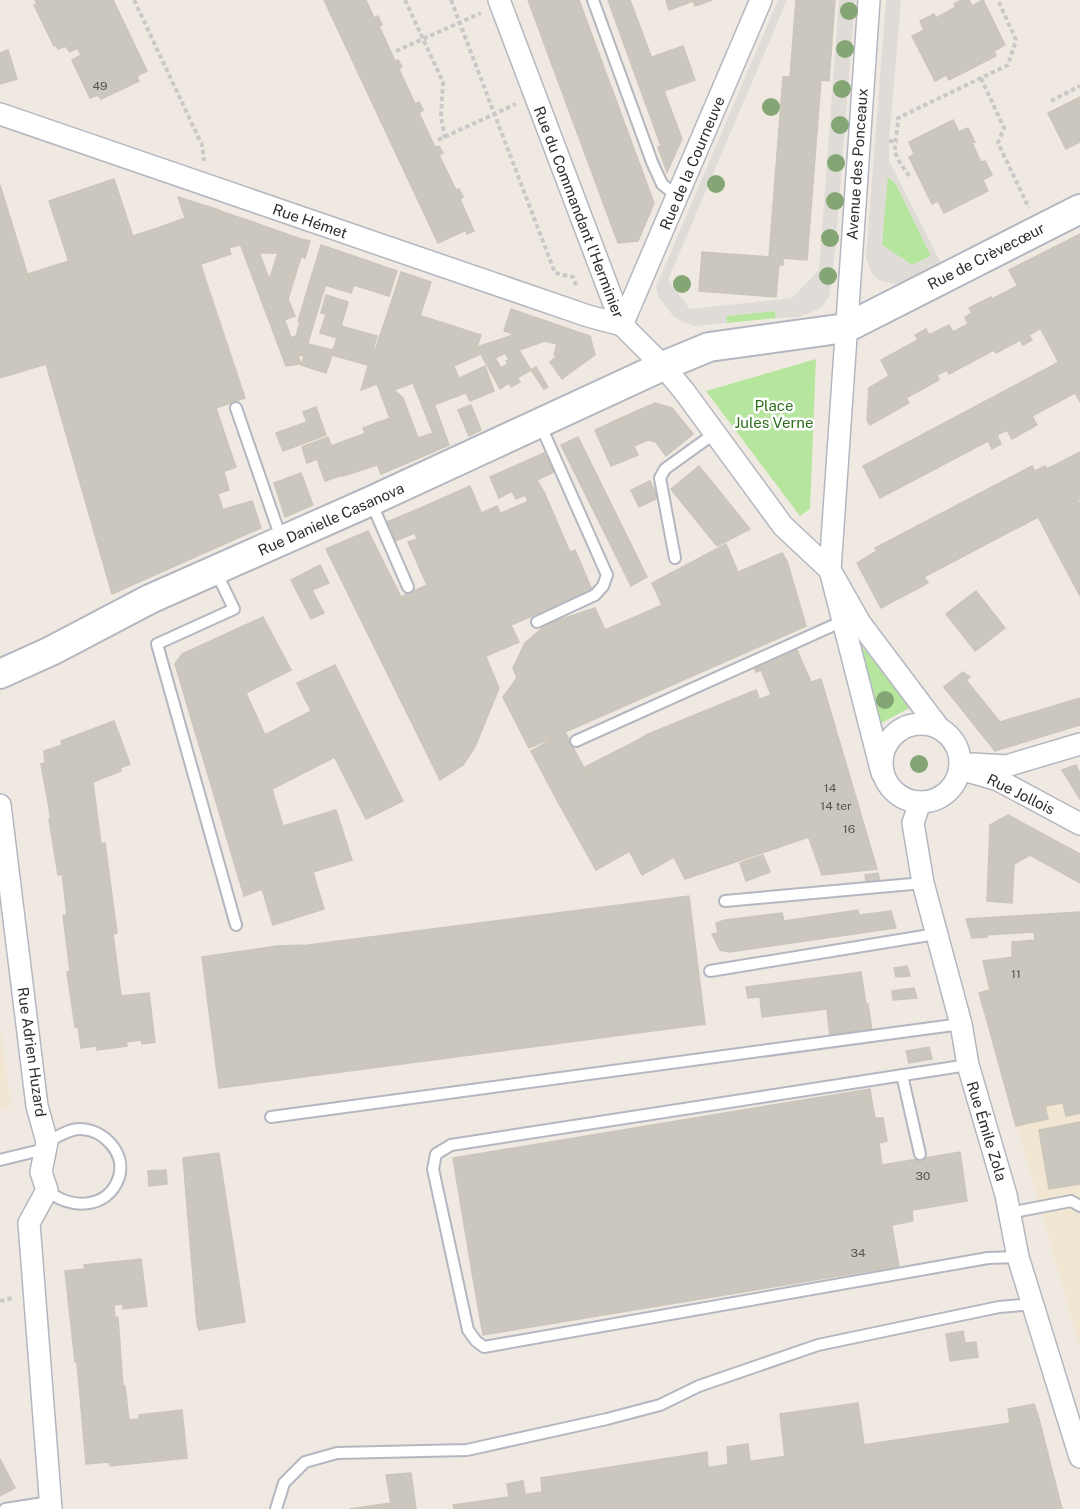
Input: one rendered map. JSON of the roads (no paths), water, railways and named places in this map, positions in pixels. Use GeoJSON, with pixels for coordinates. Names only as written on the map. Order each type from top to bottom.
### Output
{"type":"FeatureCollection","features":[{"type":"Feature","properties":{"kind":"main road","name":"Rue de Crèvecœur"},"geometry":{"type":"LineString","coordinates":[[846,328],[1080,209]]}},
{"type":"Feature","properties":{"kind":"main road","name":"Rue Danielle Casanova"},"geometry":{"type":"LineString","coordinates":[[0,674],[51,651],[150,599],[216,572],[663,366],[709,347],[846,328]]}},
{"type":"Feature","properties":{"kind":"street","name":"Rue de la Courneuve"},"geometry":{"type":"LineString","coordinates":[[622,325],[761,0]]}},
{"type":"Feature","properties":{"kind":"street","name":"Avenue des Ponceaux"},"geometry":{"type":"LineString","coordinates":[[830,570],[869,0]]}},
{"type":"Feature","properties":{"kind":"street","name":"Rue du Commandant l'Herminier"},"geometry":{"type":"LineString","coordinates":[[500,2],[622,325],[663,366],[783,526],[830,570],[860,623],[939,728]]}},
{"type":"Feature","properties":{"kind":"street","name":"Rue Hémet"},"geometry":{"type":"LineString","coordinates":[[0,114],[588,316],[622,325]]}},
{"type":"Feature","properties":{"kind":"street"},"geometry":{"type":"LineString","coordinates":[[830,570],[882,773],[888,785],[896,794],[907,800],[920,802],[941,797],[957,781],[960,766],[957,746],[949,735],[927,724],[901,729],[891,737],[884,748],[881,761],[882,773]]}},
{"type":"Feature","properties":{"kind":"street"},"geometry":{"type":"LineString","coordinates":[[960,766],[1006,766],[1080,744]]}},
{"type":"Feature","properties":{"kind":"street","name":"Rue Jollois"},"geometry":{"type":"LineString","coordinates":[[960,766],[998,780],[1080,824]]}},
{"type":"Feature","properties":{"kind":"street","name":"Rue Émile Zola"},"geometry":{"type":"LineString","coordinates":[[920,802],[912,823],[923,883],[960,1024],[968,1065],[1006,1195],[1018,1257],[1080,1457]]}},
{"type":"Feature","properties":{"kind":"street","name":"Rue Adrien Huzard"},"geometry":{"type":"LineString","coordinates":[[0,805],[37,1106],[46,1146],[41,1172],[47,1190]]}},
{"type":"Feature","properties":{"kind":"street"},"geometry":{"type":"LineString","coordinates":[[47,1190],[29,1223],[51,1505]]}},
{"type":"Feature","properties":{"kind":"lane"},"geometry":{"type":"LineString","coordinates":[[593,0],[652,162],[662,184],[678,197]]}},
{"type":"Feature","properties":{"kind":"lane"},"geometry":{"type":"LineString","coordinates":[[236,408],[282,541]]}},
{"type":"Feature","properties":{"kind":"lane"},"geometry":{"type":"LineString","coordinates":[[537,622],[595,595],[607,575],[540,424]]}},
{"type":"Feature","properties":{"kind":"lane"},"geometry":{"type":"LineString","coordinates":[[675,558],[660,478],[665,469],[715,433]]}},
{"type":"Feature","properties":{"kind":"lane"},"geometry":{"type":"LineString","coordinates":[[371,501],[408,587]]}},
{"type":"Feature","properties":{"kind":"lane"},"geometry":{"type":"LineString","coordinates":[[216,572],[234,609],[157,644],[236,925]]}},
{"type":"Feature","properties":{"kind":"lane"},"geometry":{"type":"LineString","coordinates":[[576,741],[843,621]]}},
{"type":"Feature","properties":{"kind":"lane"},"geometry":{"type":"LineString","coordinates":[[725,901],[923,883]]}},
{"type":"Feature","properties":{"kind":"lane"},"geometry":{"type":"LineString","coordinates":[[710,971],[936,934]]}},
{"type":"Feature","properties":{"kind":"lane"},"geometry":{"type":"LineString","coordinates":[[271,1117],[960,1024]]}},
{"type":"Feature","properties":{"kind":"lane"},"geometry":{"type":"LineString","coordinates":[[968,1065],[450,1145],[436,1154],[433,1169],[468,1330],[484,1347],[988,1258],[1018,1257]]}},
{"type":"Feature","properties":{"kind":"lane"},"geometry":{"type":"LineString","coordinates":[[902,1075],[920,1154]]}},
{"type":"Feature","properties":{"kind":"lane"},"geometry":{"type":"LineString","coordinates":[[0,1160],[46,1146],[72,1130],[80,1128],[108,1140],[116,1149],[120,1164],[119,1176],[106,1196],[95,1202],[80,1205],[67,1203],[47,1190]]}},
{"type":"Feature","properties":{"kind":"lane"},"geometry":{"type":"LineString","coordinates":[[1010,1212],[1071,1201],[1080,1206]]}},
{"type":"Feature","properties":{"kind":"lane"},"geometry":{"type":"LineString","coordinates":[[276,1509],[284,1483],[305,1462],[337,1453],[467,1450],[660,1405],[699,1386],[818,1345],[999,1306],[1034,1304]]}},
{"type":"Feature","properties":{"kind":"lane"},"geometry":{"type":"LineString","coordinates":[[5,1509],[51,1505]]}},
{"type":"Feature","properties":{"kind":"park label","name":"Place Jules Verne"},"geometry":{"type":"Point","coordinates":[774,414]}}]}
